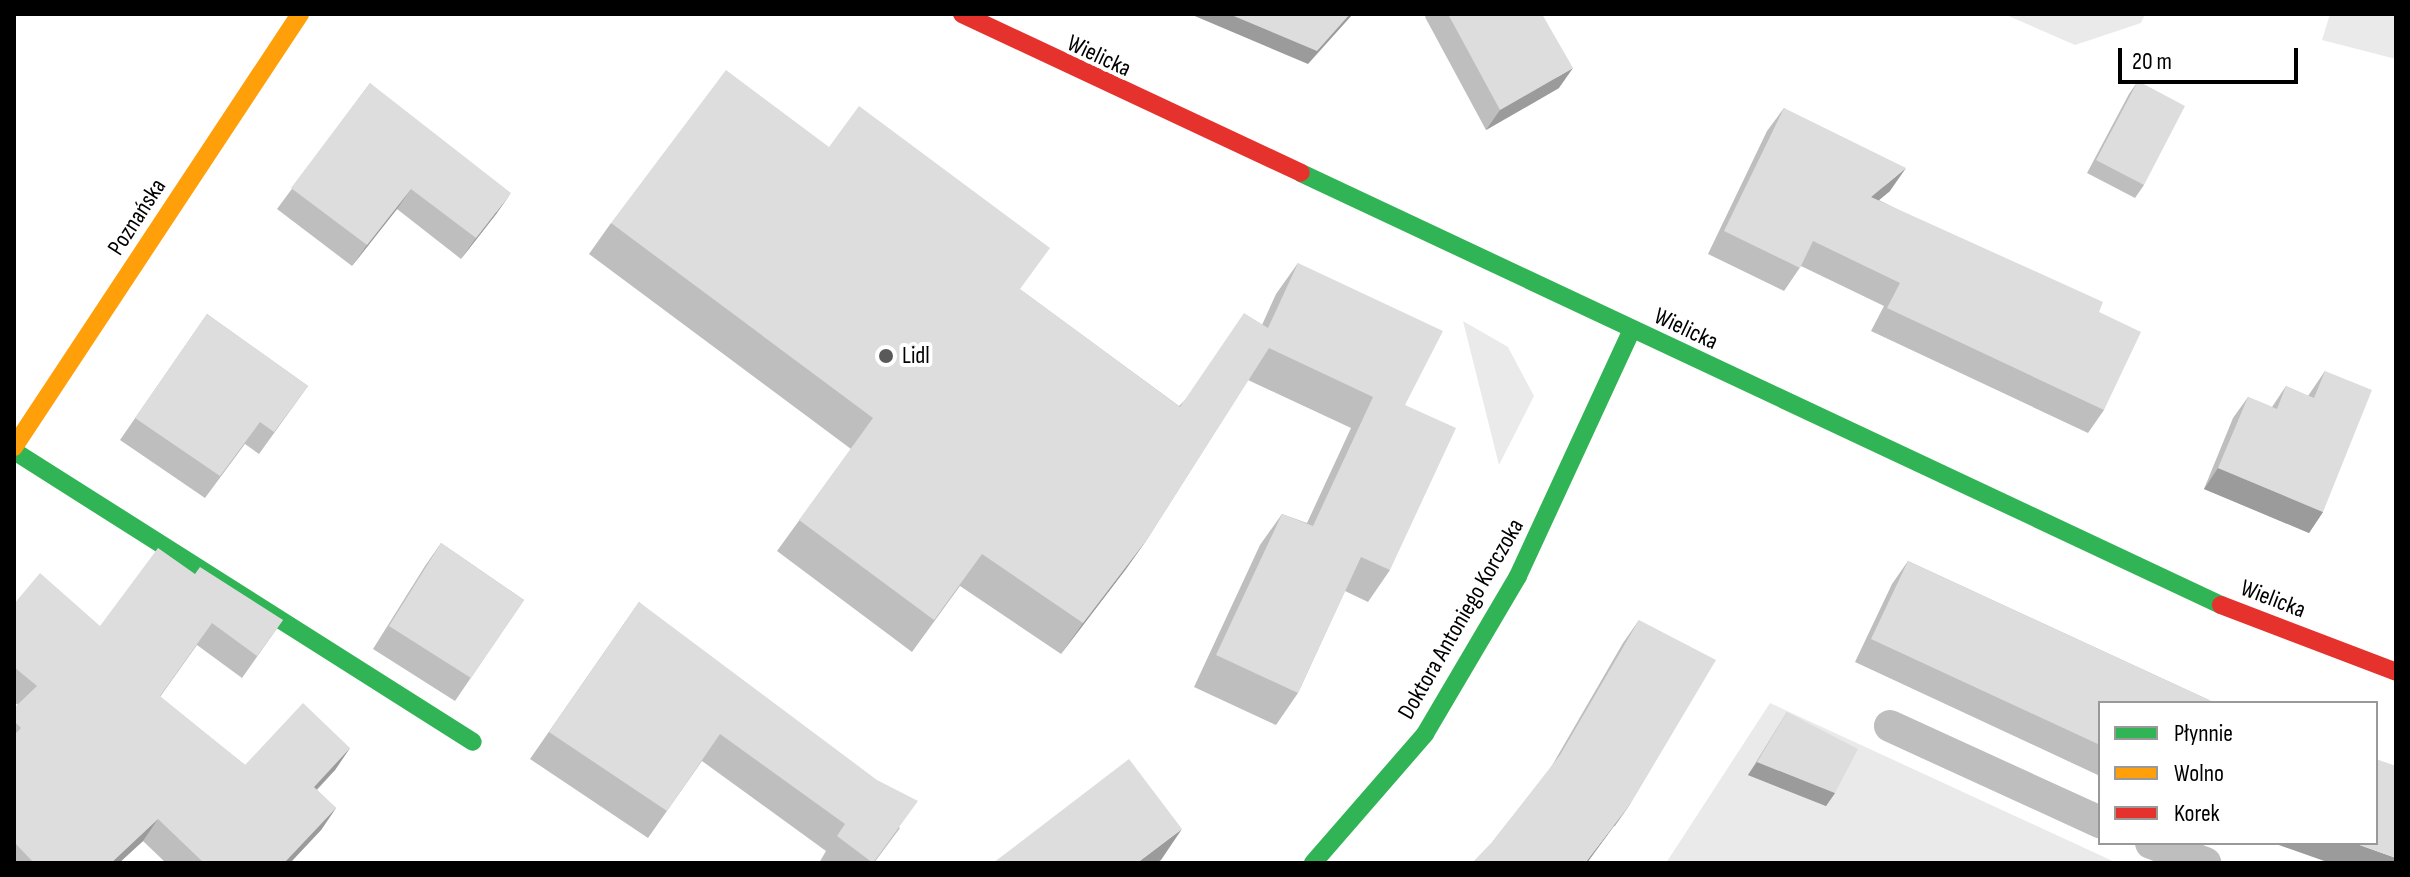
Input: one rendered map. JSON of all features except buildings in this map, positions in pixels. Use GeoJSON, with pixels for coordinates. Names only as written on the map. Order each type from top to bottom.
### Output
{"type":"FeatureCollection","features":[{"type":"Feature","properties":{"kind":"street","name":"Poznańska"},"geometry":{"type":"LineString","coordinates":[[14,449],[300,14]]}},
{"type":"Feature","properties":{"kind":"street","name":"Wielicka"},"geometry":{"type":"LineString","coordinates":[[962,14],[1631,331],[2228,608],[2396,672]]}},
{"type":"Feature","properties":{"kind":"street","name":"Doktora Antoniego Korczoka"},"geometry":{"type":"LineString","coordinates":[[1313,863],[1425,734],[1518,576],[1631,331]]}},
{"type":"Feature","properties":{"kind":"street"},"geometry":{"type":"LineString","coordinates":[[14,449],[473,742]]}},
{"type":"Feature","properties":{"kind":"lane"},"geometry":{"type":"LineString","coordinates":[[1890,726],[2098,821]]}},
{"type":"Feature","properties":{"kind":"lane"},"geometry":{"type":"LineString","coordinates":[[2156,845],[2205,863]]}},
{"type":"Feature","properties":{"kind":"shaded area"},"geometry":{"type":"Polygon","coordinates":[[[2004,14],[2145,14],[2141,23],[2075,45],[2004,14]]]}},
{"type":"Feature","properties":{"kind":"shaded area"},"geometry":{"type":"Polygon","coordinates":[[[2330,14],[2396,14],[2396,59],[2322,40],[2330,14]]]}},
{"type":"Feature","properties":{"kind":"shaded area"},"geometry":{"type":"Polygon","coordinates":[[[1463,321],[1508,347],[1534,396],[1499,465],[1463,321]]]}},
{"type":"Feature","properties":{"kind":"shaded area"},"geometry":{"type":"Polygon","coordinates":[[[1770,703],[2117,863],[1666,863],[1770,703]]]}},
{"type":"Feature","properties":{"kind":"traffic: fast"},"geometry":{"type":"LineString","coordinates":[[1301,173],[2221,605]]}},
{"type":"Feature","properties":{"kind":"traffic: fast"},"geometry":{"type":"LineString","coordinates":[[1313,863],[1425,734],[1518,576],[1631,331]]}},
{"type":"Feature","properties":{"kind":"traffic: fast"},"geometry":{"type":"LineString","coordinates":[[14,451],[473,742]]}},
{"type":"Feature","properties":{"kind":"traffic: slow"},"geometry":{"type":"LineString","coordinates":[[14,447],[300,14]]}},
{"type":"Feature","properties":{"kind":"traffic: jam"},"geometry":{"type":"LineString","coordinates":[[962,14],[1301,173]]}},
{"type":"Feature","properties":{"kind":"traffic: jam"},"geometry":{"type":"LineString","coordinates":[[2221,605],[2396,672]]}},
{"type":"Feature","properties":{"kind":"place","name":"Lidl"},"geometry":{"type":"Point","coordinates":[886,356]}}]}
